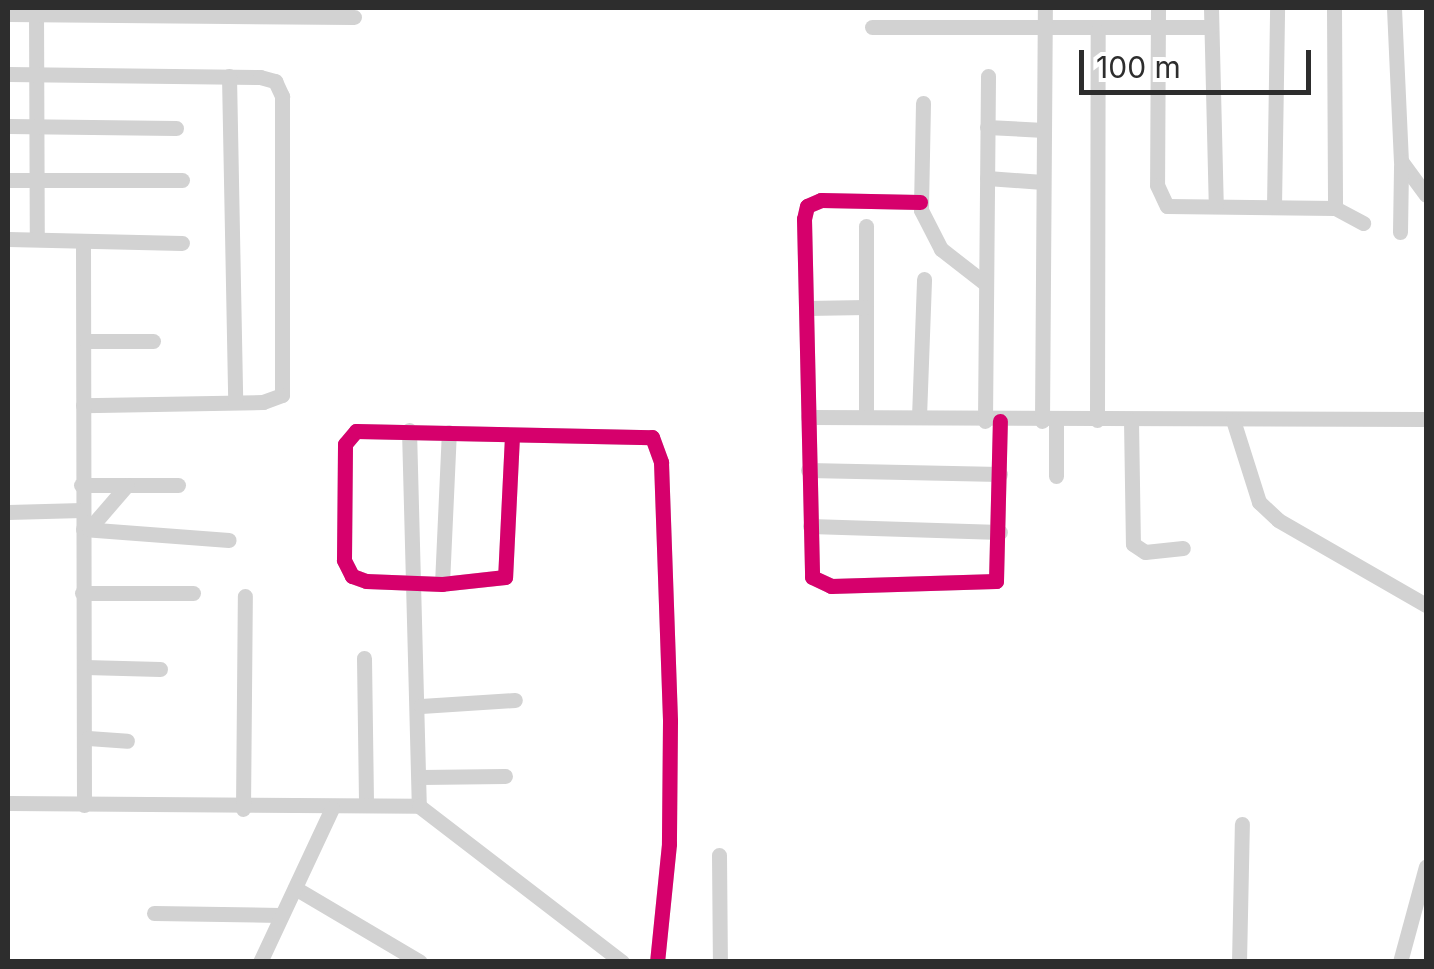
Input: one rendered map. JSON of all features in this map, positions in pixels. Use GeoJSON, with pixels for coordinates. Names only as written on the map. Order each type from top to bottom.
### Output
{"type":"FeatureCollection","features":[{"type":"Feature","properties":{"kind":"street"},"geometry":{"type":"LineString","coordinates":[[1045,8],[1043,182],[1049,421],[1056,476]]}},
{"type":"Feature","properties":{"kind":"street"},"geometry":{"type":"LineString","coordinates":[[1158,8],[1160,198],[1176,208],[1335,208],[1363,224]]}},
{"type":"Feature","properties":{"kind":"street"},"geometry":{"type":"LineString","coordinates":[[1211,8],[1216,206]]}},
{"type":"Feature","properties":{"kind":"street"},"geometry":{"type":"LineString","coordinates":[[1274,206],[1277,8]]}},
{"type":"Feature","properties":{"kind":"street"},"geometry":{"type":"LineString","coordinates":[[1334,8],[1335,208]]}},
{"type":"Feature","properties":{"kind":"street"},"geometry":{"type":"LineString","coordinates":[[1394,8],[1400,232]]}},
{"type":"Feature","properties":{"kind":"street"},"geometry":{"type":"LineString","coordinates":[[8,14],[105,10],[354,17]]}},
{"type":"Feature","properties":{"kind":"street"},"geometry":{"type":"LineString","coordinates":[[36,12],[40,127],[37,238]]}},
{"type":"Feature","properties":{"kind":"street"},"geometry":{"type":"LineString","coordinates":[[872,27],[1045,31],[1211,27]]}},
{"type":"Feature","properties":{"kind":"street"},"geometry":{"type":"LineString","coordinates":[[1097,420],[1098,31]]}},
{"type":"Feature","properties":{"kind":"street"},"geometry":{"type":"LineString","coordinates":[[8,74],[230,76],[268,78],[280,87],[286,222],[282,395],[277,401],[83,404]]}},
{"type":"Feature","properties":{"kind":"street"},"geometry":{"type":"LineString","coordinates":[[230,76],[234,402]]}},
{"type":"Feature","properties":{"kind":"street"},"geometry":{"type":"LineString","coordinates":[[920,202],[820,200],[808,206],[806,308],[812,578],[831,586],[988,586],[1000,574],[1000,474],[993,421],[986,284],[988,76]]}},
{"type":"Feature","properties":{"kind":"street"},"geometry":{"type":"LineString","coordinates":[[923,103],[920,202],[941,249],[986,284]]}},
{"type":"Feature","properties":{"kind":"street"},"geometry":{"type":"LineString","coordinates":[[8,126],[176,128]]}},
{"type":"Feature","properties":{"kind":"street"},"geometry":{"type":"LineString","coordinates":[[987,126],[1044,130]]}},
{"type":"Feature","properties":{"kind":"street"},"geometry":{"type":"LineString","coordinates":[[1401,161],[1426,194]]}},
{"type":"Feature","properties":{"kind":"street"},"geometry":{"type":"LineString","coordinates":[[987,178],[1043,182]]}},
{"type":"Feature","properties":{"kind":"street"},"geometry":{"type":"LineString","coordinates":[[8,180],[182,180]]}},
{"type":"Feature","properties":{"kind":"street"},"geometry":{"type":"LineString","coordinates":[[866,226],[866,417]]}},
{"type":"Feature","properties":{"kind":"street"},"geometry":{"type":"LineString","coordinates":[[8,239],[83,244],[182,243]]}},
{"type":"Feature","properties":{"kind":"street"},"geometry":{"type":"LineString","coordinates":[[83,244],[86,341],[81,485],[86,529],[82,593],[88,738],[84,805]]}},
{"type":"Feature","properties":{"kind":"street"},"geometry":{"type":"LineString","coordinates":[[919,417],[924,278]]}},
{"type":"Feature","properties":{"kind":"street"},"geometry":{"type":"LineString","coordinates":[[806,308],[866,307]]}},
{"type":"Feature","properties":{"kind":"street"},"geometry":{"type":"LineString","coordinates":[[86,341],[152,341]]}},
{"type":"Feature","properties":{"kind":"street"},"geometry":{"type":"LineString","coordinates":[[808,417],[993,421],[1426,420]]}},
{"type":"Feature","properties":{"kind":"street"},"geometry":{"type":"LineString","coordinates":[[1130,420],[1133,544],[1144,552],[1183,548]]}},
{"type":"Feature","properties":{"kind":"street"},"geometry":{"type":"LineString","coordinates":[[1233,420],[1246,472],[1269,511],[1426,605]]}},
{"type":"Feature","properties":{"kind":"street"},"geometry":{"type":"LineString","coordinates":[[409,430],[421,706],[419,806]]}},
{"type":"Feature","properties":{"kind":"street"},"geometry":{"type":"LineString","coordinates":[[512,436],[505,577],[414,584],[352,576],[342,547],[349,434],[409,430],[512,436],[642,433],[660,446],[670,788],[657,962]]}},
{"type":"Feature","properties":{"kind":"street"},"geometry":{"type":"LineString","coordinates":[[442,584],[450,432]]}},
{"type":"Feature","properties":{"kind":"street"},"geometry":{"type":"LineString","coordinates":[[808,470],[1000,474]]}},
{"type":"Feature","properties":{"kind":"street"},"geometry":{"type":"LineString","coordinates":[[81,485],[178,485]]}},
{"type":"Feature","properties":{"kind":"street"},"geometry":{"type":"LineString","coordinates":[[86,529],[127,485]]}},
{"type":"Feature","properties":{"kind":"street"},"geometry":{"type":"LineString","coordinates":[[8,512],[82,510]]}},
{"type":"Feature","properties":{"kind":"street"},"geometry":{"type":"LineString","coordinates":[[810,526],[1000,532]]}},
{"type":"Feature","properties":{"kind":"street"},"geometry":{"type":"LineString","coordinates":[[86,529],[229,540]]}},
{"type":"Feature","properties":{"kind":"street"},"geometry":{"type":"LineString","coordinates":[[82,593],[192,593]]}},
{"type":"Feature","properties":{"kind":"street"},"geometry":{"type":"LineString","coordinates":[[243,809],[245,596]]}},
{"type":"Feature","properties":{"kind":"street"},"geometry":{"type":"LineString","coordinates":[[364,658],[366,806]]}},
{"type":"Feature","properties":{"kind":"street"},"geometry":{"type":"LineString","coordinates":[[85,667],[160,668]]}},
{"type":"Feature","properties":{"kind":"street"},"geometry":{"type":"LineString","coordinates":[[421,706],[515,700]]}},
{"type":"Feature","properties":{"kind":"street"},"geometry":{"type":"LineString","coordinates":[[88,738],[127,740]]}},
{"type":"Feature","properties":{"kind":"street"},"geometry":{"type":"LineString","coordinates":[[421,776],[505,776]]}},
{"type":"Feature","properties":{"kind":"street"},"geometry":{"type":"LineString","coordinates":[[8,803],[243,809],[419,806],[622,962]]}},
{"type":"Feature","properties":{"kind":"street"},"geometry":{"type":"LineString","coordinates":[[260,962],[332,808]]}},
{"type":"Feature","properties":{"kind":"street"},"geometry":{"type":"LineString","coordinates":[[1239,962],[1242,824]]}},
{"type":"Feature","properties":{"kind":"street"},"geometry":{"type":"LineString","coordinates":[[718,855],[720,962]]}},
{"type":"Feature","properties":{"kind":"street"},"geometry":{"type":"LineString","coordinates":[[1400,962],[1426,866]]}},
{"type":"Feature","properties":{"kind":"street"},"geometry":{"type":"LineString","coordinates":[[295,888],[420,962]]}},
{"type":"Feature","properties":{"kind":"street"},"geometry":{"type":"LineString","coordinates":[[154,914],[280,916]]}},
{"type":"Feature","properties":{"kind":"cycle path"},"geometry":{"type":"LineString","coordinates":[[920,202],[821,200],[807,206],[804,219],[812,577],[831,586],[996,581],[1000,421]]}},
{"type":"Feature","properties":{"kind":"cycle path"},"geometry":{"type":"LineString","coordinates":[[512,436],[505,577],[442,584],[366,581],[352,576],[344,560],[345,444],[356,431],[652,437],[661,462],[670,721],[669,844],[657,962]]}}]}
